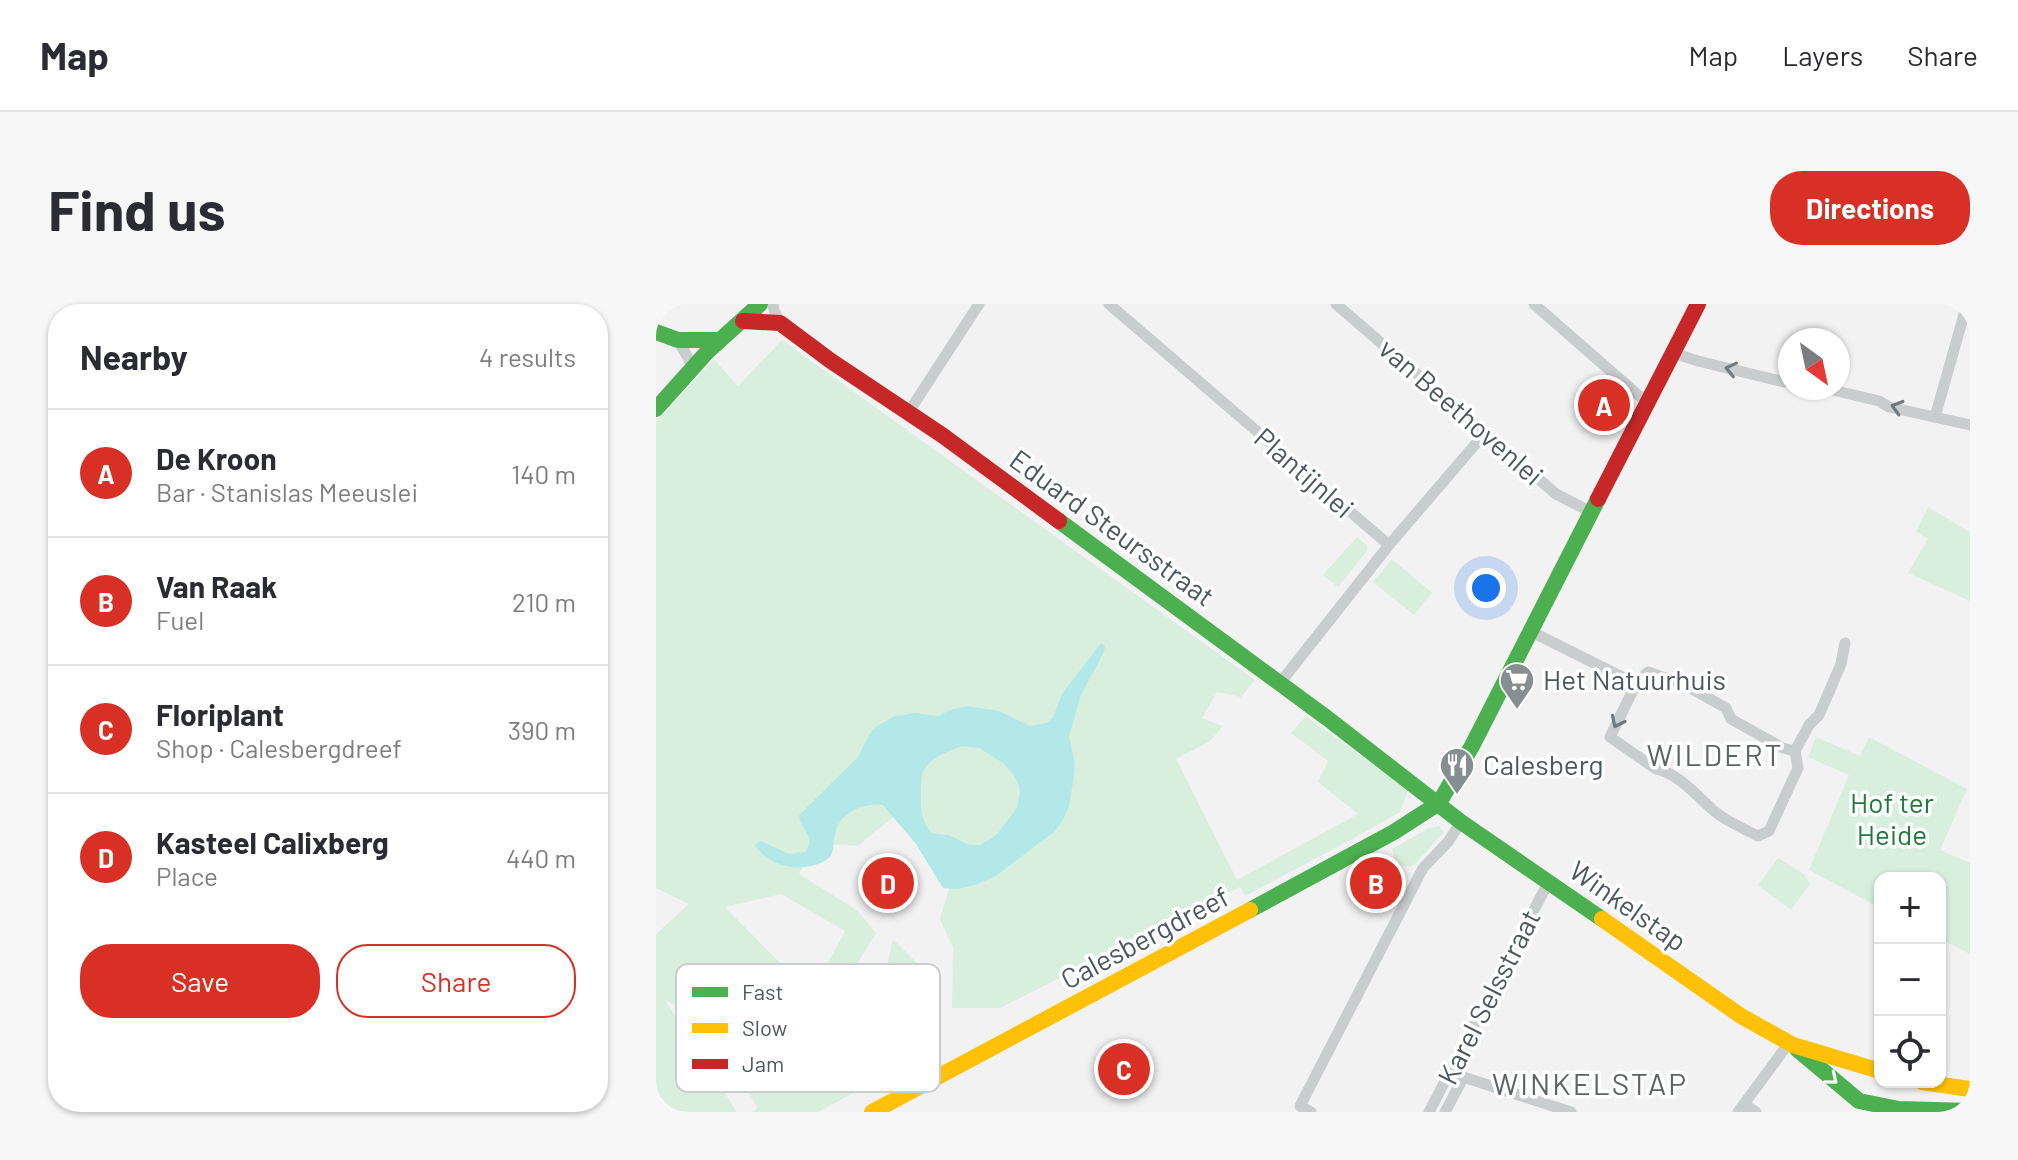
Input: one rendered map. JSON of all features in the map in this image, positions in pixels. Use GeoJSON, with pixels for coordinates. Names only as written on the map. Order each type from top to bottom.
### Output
{"type":"FeatureCollection","features":[{"type":"Feature","properties":{"kind":"street"},"geometry":{"type":"LineString","coordinates":[[656,409],[693,367],[760,304]]}},
{"type":"Feature","properties":{"kind":"street"},"geometry":{"type":"LineString","coordinates":[[743,321],[780,323],[773,304]]}},
{"type":"Feature","properties":{"kind":"street"},"geometry":{"type":"LineString","coordinates":[[908,413],[979,304]]}},
{"type":"Feature","properties":{"kind":"street","name":"Plantijnlei"},"geometry":{"type":"LineString","coordinates":[[1109,304],[1389,545]]}},
{"type":"Feature","properties":{"kind":"street","name":"van Beethovenlei"},"geometry":{"type":"LineString","coordinates":[[1336,304],[1556,494],[1591,512]]}},
{"type":"Feature","properties":{"kind":"street"},"geometry":{"type":"LineString","coordinates":[[1534,304],[1649,402]]}},
{"type":"Feature","properties":{"kind":"street"},"geometry":{"type":"LineString","coordinates":[[1439,803],[1472,746],[1698,304]]}},
{"type":"Feature","properties":{"kind":"street"},"geometry":{"type":"LineString","coordinates":[[1935,417],[1967,304]]}},
{"type":"Feature","properties":{"kind":"street","name":"Eduard Steursstraat"},"geometry":{"type":"LineString","coordinates":[[780,323],[968,454],[1439,803]]}},
{"type":"Feature","properties":{"kind":"street"},"geometry":{"type":"LineString","coordinates":[[656,332],[678,340],[720,340]]}},
{"type":"Feature","properties":{"kind":"street"},"geometry":{"type":"LineString","coordinates":[[678,340],[693,367]]}},
{"type":"Feature","properties":{"kind":"street"},"geometry":{"type":"LineString","coordinates":[[1673,353],[1778,381]]}},
{"type":"Feature","properties":{"kind":"street"},"geometry":{"type":"LineString","coordinates":[[1850,394],[1879,401],[1889,407],[1970,425]]}},
{"type":"Feature","properties":{"kind":"street"},"geometry":{"type":"LineString","coordinates":[[1280,683],[1389,545],[1485,433]]}},
{"type":"Feature","properties":{"kind":"street"},"geometry":{"type":"LineString","coordinates":[[1530,631],[1636,684]]}},
{"type":"Feature","properties":{"kind":"street"},"geometry":{"type":"LineString","coordinates":[[1795,751],[1783,748],[1731,719],[1726,708],[1685,685],[1648,672],[1636,684],[1610,737],[1703,798],[1713,811],[1758,836],[1769,831],[1798,768],[1795,751],[1809,725],[1819,715],[1841,664],[1845,643]]}},
{"type":"Feature","properties":{"kind":"street","name":"Winkelstap"},"geometry":{"type":"LineString","coordinates":[[1439,803],[1461,822],[1741,1016],[1791,1044],[1859,1101],[1894,1110],[1970,1111]]}},
{"type":"Feature","properties":{"kind":"street","name":"Calesbergdreef"},"geometry":{"type":"LineString","coordinates":[[940,1076],[1355,854],[1439,803]]}},
{"type":"Feature","properties":{"kind":"street"},"geometry":{"type":"LineString","coordinates":[[1311,1112],[1300,1106],[1423,868],[1448,842],[1461,822]]}},
{"type":"Feature","properties":{"kind":"street","name":"Karel Selsstraat"},"geometry":{"type":"LineString","coordinates":[[1429,1112],[1548,883]]}},
{"type":"Feature","properties":{"kind":"street"},"geometry":{"type":"LineString","coordinates":[[1756,1112],[1741,1108],[1791,1044]]}},
{"type":"Feature","properties":{"kind":"street","name":"Winkelstap"},"geometry":{"type":"LineString","coordinates":[[1791,1044],[1874,1069]]}},
{"type":"Feature","properties":{"kind":"street"},"geometry":{"type":"LineString","coordinates":[[1451,1073],[1571,1112]]}},
{"type":"Feature","properties":{"kind":"street","name":"Karel Selsstraat"},"geometry":{"type":"LineString","coordinates":[[1445,1112],[1463,1078]]}},
{"type":"Feature","properties":{"kind":"street"},"geometry":{"type":"LineString","coordinates":[[1946,1086],[1970,1089]]}},
{"type":"Feature","properties":{"kind":"street","name":"Calesbergdreef"},"geometry":{"type":"LineString","coordinates":[[872,1112],[910,1092]]}},
{"type":"Feature","properties":{"kind":"green space"},"geometry":{"type":"Polygon","coordinates":[[[782,340],[1255,680],[1241,697],[1217,692],[1202,718],[1223,726],[1210,741],[1176,759],[1237,880],[1358,814],[1318,782],[1328,761],[1291,733],[1306,716],[1408,790],[1400,812],[1245,896],[1240,887],[1000,1008],[952,1008],[953,948],[940,919],[952,879],[904,808],[858,846],[817,843],[799,874],[858,911],[876,933],[857,964],[827,964],[845,931],[781,894],[725,907],[782,964],[676,964],[676,1006],[665,1000],[676,1017],[676,1092],[724,1092],[737,1112],[656,1112],[656,934],[689,904],[656,888],[656,422],[714,359],[738,386],[782,340]]]}},
{"type":"Feature","properties":{"kind":"green space"},"geometry":{"type":"Polygon","coordinates":[[[1928,507],[1970,532],[1970,601],[1908,573],[1928,539],[1916,531],[1928,507]]]}},
{"type":"Feature","properties":{"kind":"green space"},"geometry":{"type":"Polygon","coordinates":[[[1357,537],[1367,546],[1367,551],[1338,587],[1323,575],[1357,537]]]}},
{"type":"Feature","properties":{"kind":"green space"},"geometry":{"type":"Polygon","coordinates":[[[1392,559],[1432,593],[1414,615],[1373,582],[1392,559]]]}},
{"type":"Feature","properties":{"kind":"green space","name":"Hof ter Heide"},"geometry":{"type":"Polygon","coordinates":[[[1816,737],[1860,756],[1869,737],[1967,789],[1940,850],[1970,863],[1970,954],[1946,942],[1946,872],[1874,872],[1874,905],[1809,870],[1849,775],[1808,757],[1816,737]]]}},
{"type":"Feature","properties":{"kind":"green space"},"geometry":{"type":"Polygon","coordinates":[[[1439,826],[1444,832],[1413,866],[1397,866],[1392,849],[1429,828],[1439,826]]]}},
{"type":"Feature","properties":{"kind":"green space"},"geometry":{"type":"Polygon","coordinates":[[[1778,858],[1804,874],[1810,884],[1791,910],[1758,885],[1778,858]]]}},
{"type":"Feature","properties":{"kind":"green space"},"geometry":{"type":"Polygon","coordinates":[[[893,939],[918,964],[887,964],[893,939]]]}},
{"type":"Feature","properties":{"kind":"green space"},"geometry":{"type":"Polygon","coordinates":[[[749,1092],[855,1092],[818,1112],[752,1112],[757,1108],[749,1092]]]}},
{"type":"Feature","properties":{"kind":"water"},"geometry":{"type":"Polygon","coordinates":[[[1101,643],[1105,646],[1081,695],[1069,736],[1075,763],[1069,806],[1064,818],[1055,831],[996,876],[975,885],[943,888],[916,844],[883,805],[864,806],[846,815],[836,829],[831,856],[813,866],[780,864],[770,860],[755,845],[761,841],[789,854],[805,852],[809,838],[799,815],[858,757],[870,733],[895,716],[915,713],[938,716],[967,706],[999,711],[1030,726],[1047,723],[1053,717],[1062,694],[1101,643]],[[962,746],[952,750],[936,758],[924,770],[921,810],[931,833],[948,835],[970,845],[981,845],[997,834],[1017,808],[1020,790],[1016,779],[1003,763],[979,748],[962,746]]]}},
{"type":"Feature","properties":{"kind":"traffic: fast"},"geometry":{"type":"LineString","coordinates":[[656,409],[708,351],[760,304]]}},
{"type":"Feature","properties":{"kind":"traffic: fast"},"geometry":{"type":"LineString","coordinates":[[656,332],[678,340],[720,340]]}},
{"type":"Feature","properties":{"kind":"traffic: fast"},"geometry":{"type":"LineString","coordinates":[[1250,910],[1394,832],[1439,803],[1472,746],[1598,499]]}},
{"type":"Feature","properties":{"kind":"traffic: fast"},"geometry":{"type":"LineString","coordinates":[[1059,521],[1327,718],[1461,822],[1602,919]]}},
{"type":"Feature","properties":{"kind":"traffic: fast"},"geometry":{"type":"LineString","coordinates":[[1797,1049],[1859,1101],[1899,1109],[1970,1111]]}},
{"type":"Feature","properties":{"kind":"traffic: slow"},"geometry":{"type":"LineString","coordinates":[[940,1076],[1250,910]]}},
{"type":"Feature","properties":{"kind":"traffic: slow"},"geometry":{"type":"LineString","coordinates":[[1602,919],[1741,1016],[1793,1045],[1874,1069]]}},
{"type":"Feature","properties":{"kind":"traffic: slow"},"geometry":{"type":"LineString","coordinates":[[1946,1086],[1970,1089]]}},
{"type":"Feature","properties":{"kind":"traffic: slow"},"geometry":{"type":"LineString","coordinates":[[872,1112],[909,1092]]}},
{"type":"Feature","properties":{"kind":"traffic: jam"},"geometry":{"type":"LineString","coordinates":[[1598,499],[1698,304]]}},
{"type":"Feature","properties":{"kind":"traffic: jam"},"geometry":{"type":"LineString","coordinates":[[743,321],[780,323],[942,435],[1059,521]]}},
{"type":"Feature","properties":{"kind":"place","name":"De Kroon"},"geometry":{"type":"Point","coordinates":[1604,405]}},
{"type":"Feature","properties":{"kind":"place","name":"Het Natuurhuis"},"geometry":{"type":"Point","coordinates":[1517,711]}},
{"type":"Feature","properties":{"kind":"place","name":"Calesberg"},"geometry":{"type":"Point","coordinates":[1457,796]}},
{"type":"Feature","properties":{"kind":"place","name":"Kasteel Calixberg"},"geometry":{"type":"Point","coordinates":[888,883]}},
{"type":"Feature","properties":{"kind":"place","name":"Van Raak"},"geometry":{"type":"Point","coordinates":[1376,883]}},
{"type":"Feature","properties":{"kind":"place","name":"Floriplant"},"geometry":{"type":"Point","coordinates":[1124,1069]}},
{"type":"Feature","properties":{"kind":"district","name":"WILDERT"},"geometry":{"type":"Point","coordinates":[1715,756]}},
{"type":"Feature","properties":{"kind":"district","name":"WINKELSTAP"},"geometry":{"type":"Point","coordinates":[1590,1085]}}]}
